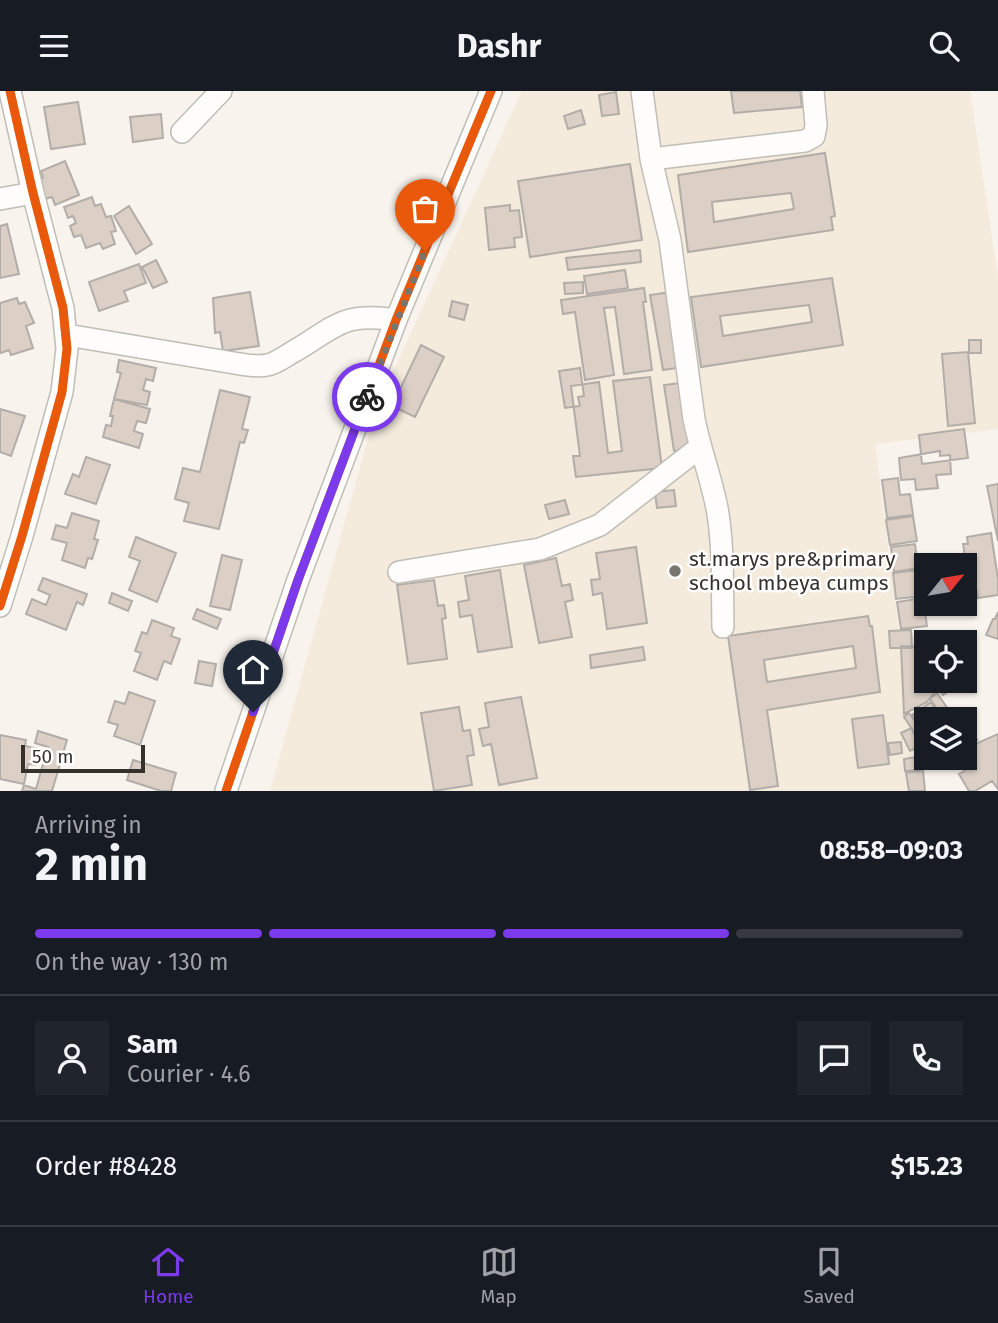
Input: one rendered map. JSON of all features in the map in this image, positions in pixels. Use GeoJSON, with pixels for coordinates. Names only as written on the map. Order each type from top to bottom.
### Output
{"type":"FeatureCollection","features":[{"type":"Feature","properties":{"kind":"street"},"geometry":{"type":"LineString","coordinates":[[0,606],[62,392],[67,335],[63,307],[10,91]]}},
{"type":"Feature","properties":{"kind":"street"},"geometry":{"type":"LineString","coordinates":[[181,132],[221,91]]}},
{"type":"Feature","properties":{"kind":"street"},"geometry":{"type":"LineString","coordinates":[[226,791],[298,580],[396,320],[491,91]]}},
{"type":"Feature","properties":{"kind":"street"},"geometry":{"type":"LineString","coordinates":[[642,91],[652,159],[670,240],[699,448],[717,509],[723,627]]}},
{"type":"Feature","properties":{"kind":"street"},"geometry":{"type":"LineString","coordinates":[[652,159],[805,141],[814,136],[816,125],[813,91]]}},
{"type":"Feature","properties":{"kind":"street"},"geometry":{"type":"LineString","coordinates":[[0,199],[33,193]]}},
{"type":"Feature","properties":{"kind":"street"},"geometry":{"type":"LineString","coordinates":[[67,335],[240,364],[269,365],[309,343],[323,331],[351,318],[377,317],[396,320]]}},
{"type":"Feature","properties":{"kind":"street"},"geometry":{"type":"LineString","coordinates":[[399,572],[540,549],[588,530],[600,525],[699,448]]}},
{"type":"Feature","properties":{"kind":"shaded area"},"geometry":{"type":"Polygon","coordinates":[[[522,91],[970,91],[998,277],[998,429],[875,444],[901,646],[915,791],[270,791],[376,409],[522,91]]]}},
{"type":"Feature","properties":{"kind":"building"},"geometry":{"type":"Polygon","coordinates":[[[731,91],[800,91],[802,107],[734,113],[731,91]]]}},
{"type":"Feature","properties":{"kind":"building"},"geometry":{"type":"Polygon","coordinates":[[[616,92],[619,114],[602,116],[599,95],[616,92]]]}},
{"type":"Feature","properties":{"kind":"building"},"geometry":{"type":"Polygon","coordinates":[[[78,102],[85,144],[51,149],[44,107],[78,102]]]}},
{"type":"Feature","properties":{"kind":"building"},"geometry":{"type":"Polygon","coordinates":[[[581,110],[585,124],[568,129],[564,116],[581,110]]]}},
{"type":"Feature","properties":{"kind":"building"},"geometry":{"type":"Polygon","coordinates":[[[161,114],[163,138],[133,142],[130,117],[161,114]]]}},
{"type":"Feature","properties":{"kind":"building"},"geometry":{"type":"Polygon","coordinates":[[[825,153],[835,216],[831,217],[833,230],[688,252],[678,175],[825,153]],[[791,193],[712,202],[714,222],[794,209],[791,193]]]}},
{"type":"Feature","properties":{"kind":"building"},"geometry":{"type":"Polygon","coordinates":[[[65,161],[79,195],[55,205],[52,197],[42,200],[35,181],[43,178],[41,171],[65,161]]]}},
{"type":"Feature","properties":{"kind":"building"},"geometry":{"type":"Polygon","coordinates":[[[630,164],[642,240],[530,257],[518,181],[630,164]]]}},
{"type":"Feature","properties":{"kind":"building"},"geometry":{"type":"Polygon","coordinates":[[[92,197],[95,206],[101,204],[106,217],[111,216],[116,231],[111,232],[115,244],[103,249],[100,243],[86,248],[81,235],[74,237],[70,226],[76,223],[73,216],[68,218],[64,207],[92,197]]]}},
{"type":"Feature","properties":{"kind":"building"},"geometry":{"type":"Polygon","coordinates":[[[510,205],[510,211],[519,210],[522,237],[514,238],[515,247],[489,250],[485,208],[510,205]]]}},
{"type":"Feature","properties":{"kind":"building"},"geometry":{"type":"Polygon","coordinates":[[[129,206],[152,244],[136,254],[114,216],[129,206]]]}},
{"type":"Feature","properties":{"kind":"building"},"geometry":{"type":"Polygon","coordinates":[[[7,224],[19,274],[0,278],[0,226],[7,224]]]}},
{"type":"Feature","properties":{"kind":"building"},"geometry":{"type":"Polygon","coordinates":[[[640,250],[641,262],[568,270],[566,258],[640,250]]]}},
{"type":"Feature","properties":{"kind":"building"},"geometry":{"type":"Polygon","coordinates":[[[156,260],[167,282],[153,288],[142,267],[156,260]]]}},
{"type":"Feature","properties":{"kind":"building"},"geometry":{"type":"Polygon","coordinates":[[[139,264],[146,283],[124,291],[128,301],[99,311],[89,282],[139,264]]]}},
{"type":"Feature","properties":{"kind":"building"},"geometry":{"type":"Polygon","coordinates":[[[625,270],[628,288],[587,294],[584,276],[625,270]]]}},
{"type":"Feature","properties":{"kind":"building"},"geometry":{"type":"Polygon","coordinates":[[[832,278],[843,345],[701,367],[691,297],[832,278]],[[809,305],[720,316],[723,336],[812,322],[809,305]]]}},
{"type":"Feature","properties":{"kind":"building"},"geometry":{"type":"Polygon","coordinates":[[[583,282],[583,293],[565,294],[564,283],[583,282]]]}},
{"type":"Feature","properties":{"kind":"building"},"geometry":{"type":"Polygon","coordinates":[[[644,288],[646,302],[643,302],[652,370],[624,374],[615,307],[604,308],[614,375],[585,380],[575,312],[563,314],[561,300],[644,288]]]}},
{"type":"Feature","properties":{"kind":"building"},"geometry":{"type":"Polygon","coordinates":[[[250,292],[259,346],[223,351],[220,332],[215,333],[213,298],[250,292]]]}},
{"type":"Feature","properties":{"kind":"building"},"geometry":{"type":"Polygon","coordinates":[[[671,292],[683,367],[663,370],[650,295],[671,292]]]}},
{"type":"Feature","properties":{"kind":"building"},"geometry":{"type":"Polygon","coordinates":[[[17,298],[19,304],[25,302],[34,323],[26,326],[33,348],[11,355],[9,350],[0,351],[0,303],[17,298]]]}},
{"type":"Feature","properties":{"kind":"building"},"geometry":{"type":"Polygon","coordinates":[[[452,301],[468,305],[464,320],[449,316],[452,301]]]}},
{"type":"Feature","properties":{"kind":"building"},"geometry":{"type":"Polygon","coordinates":[[[969,340],[981,340],[981,353],[969,353],[969,340]]]}},
{"type":"Feature","properties":{"kind":"building"},"geometry":{"type":"Polygon","coordinates":[[[421,345],[444,357],[415,417],[392,406],[421,345]]]}},
{"type":"Feature","properties":{"kind":"building"},"geometry":{"type":"Polygon","coordinates":[[[968,352],[975,423],[948,426],[942,354],[968,352]]]}},
{"type":"Feature","properties":{"kind":"building"},"geometry":{"type":"Polygon","coordinates":[[[119,360],[156,368],[153,381],[146,379],[143,390],[150,392],[147,405],[114,399],[121,373],[117,372],[119,360]]]}},
{"type":"Feature","properties":{"kind":"building"},"geometry":{"type":"Polygon","coordinates":[[[580,368],[584,396],[578,397],[580,406],[565,408],[559,371],[580,368]]]}},
{"type":"Feature","properties":{"kind":"building"},"geometry":{"type":"Polygon","coordinates":[[[650,377],[662,468],[576,477],[573,456],[580,456],[571,386],[599,382],[608,453],[622,451],[613,381],[650,377]]]}},
{"type":"Feature","properties":{"kind":"building"},"geometry":{"type":"Polygon","coordinates":[[[680,383],[690,449],[674,451],[664,385],[680,383]]]}},
{"type":"Feature","properties":{"kind":"building"},"geometry":{"type":"Polygon","coordinates":[[[220,390],[250,397],[242,429],[248,430],[244,443],[240,442],[219,529],[184,521],[189,503],[175,499],[183,468],[200,472],[220,390]]]}},
{"type":"Feature","properties":{"kind":"building"},"geometry":{"type":"Polygon","coordinates":[[[114,399],[150,409],[146,423],[137,421],[134,431],[143,434],[139,448],[103,437],[106,425],[111,426],[114,399]]]}},
{"type":"Feature","properties":{"kind":"building"},"geometry":{"type":"Polygon","coordinates":[[[0,409],[25,416],[11,456],[0,452],[0,409]]]}},
{"type":"Feature","properties":{"kind":"building"},"geometry":{"type":"Polygon","coordinates":[[[964,429],[968,458],[922,464],[919,435],[964,429]]]}},
{"type":"Feature","properties":{"kind":"building"},"geometry":{"type":"Polygon","coordinates":[[[940,451],[940,456],[950,455],[951,474],[936,475],[938,488],[916,490],[915,479],[901,480],[899,458],[940,451]]]}},
{"type":"Feature","properties":{"kind":"building"},"geometry":{"type":"Polygon","coordinates":[[[86,457],[110,465],[96,504],[65,494],[73,474],[79,477],[86,457]]]}},
{"type":"Feature","properties":{"kind":"building"},"geometry":{"type":"Polygon","coordinates":[[[898,478],[900,495],[910,494],[913,515],[887,518],[882,480],[898,478]]]}},
{"type":"Feature","properties":{"kind":"building"},"geometry":{"type":"Polygon","coordinates":[[[998,484],[998,541],[987,486],[998,484]]]}},
{"type":"Feature","properties":{"kind":"building"},"geometry":{"type":"Polygon","coordinates":[[[674,490],[676,506],[657,508],[655,492],[674,490]]]}},
{"type":"Feature","properties":{"kind":"building"},"geometry":{"type":"Polygon","coordinates":[[[565,500],[569,514],[549,519],[545,505],[565,500]]]}},
{"type":"Feature","properties":{"kind":"building"},"geometry":{"type":"Polygon","coordinates":[[[72,513],[99,521],[94,539],[98,540],[92,559],[88,558],[85,568],[62,560],[67,543],[52,539],[56,525],[67,528],[72,513]]]}},
{"type":"Feature","properties":{"kind":"building"},"geometry":{"type":"Polygon","coordinates":[[[913,516],[917,541],[890,545],[886,520],[913,516]]]}},
{"type":"Feature","properties":{"kind":"building"},"geometry":{"type":"Polygon","coordinates":[[[991,533],[998,595],[978,598],[977,553],[964,553],[963,544],[968,544],[967,537],[991,533]]]}},
{"type":"Feature","properties":{"kind":"building"},"geometry":{"type":"Polygon","coordinates":[[[136,537],[176,553],[157,602],[129,590],[140,561],[129,557],[136,537]]]}},
{"type":"Feature","properties":{"kind":"building"},"geometry":{"type":"Polygon","coordinates":[[[915,544],[914,569],[894,572],[891,547],[915,544]]]}},
{"type":"Feature","properties":{"kind":"building"},"geometry":{"type":"Polygon","coordinates":[[[636,547],[647,623],[607,629],[602,593],[593,595],[591,580],[600,579],[596,553],[636,547]]]}},
{"type":"Feature","properties":{"kind":"building"},"geometry":{"type":"Polygon","coordinates":[[[222,555],[242,560],[230,610],[210,606],[222,555]]]}},
{"type":"Feature","properties":{"kind":"building"},"geometry":{"type":"Polygon","coordinates":[[[556,558],[562,586],[570,584],[573,600],[565,602],[572,637],[539,643],[524,565],[556,558]]]}},
{"type":"Feature","properties":{"kind":"building"},"geometry":{"type":"Polygon","coordinates":[[[500,570],[512,647],[478,652],[472,615],[460,617],[458,602],[469,600],[465,576],[500,570]]]}},
{"type":"Feature","properties":{"kind":"building"},"geometry":{"type":"Polygon","coordinates":[[[914,571],[914,597],[896,599],[893,573],[914,571]]]}},
{"type":"Feature","properties":{"kind":"building"},"geometry":{"type":"Polygon","coordinates":[[[43,578],[87,594],[83,605],[77,602],[66,630],[26,614],[32,599],[46,605],[50,595],[38,590],[43,578]]]}},
{"type":"Feature","properties":{"kind":"building"},"geometry":{"type":"Polygon","coordinates":[[[434,580],[438,606],[444,605],[446,618],[442,619],[447,659],[408,664],[397,585],[434,580]]]}},
{"type":"Feature","properties":{"kind":"building"},"geometry":{"type":"Polygon","coordinates":[[[112,593],[132,601],[128,611],[109,603],[112,593]]]}},
{"type":"Feature","properties":{"kind":"building"},"geometry":{"type":"Polygon","coordinates":[[[914,599],[914,616],[926,616],[927,626],[901,629],[897,602],[914,599]]]}},
{"type":"Feature","properties":{"kind":"building"},"geometry":{"type":"Polygon","coordinates":[[[197,609],[221,619],[217,629],[193,619],[197,609]]]}},
{"type":"Feature","properties":{"kind":"building"},"geometry":{"type":"Polygon","coordinates":[[[998,612],[998,639],[986,635],[998,612]]]}},
{"type":"Feature","properties":{"kind":"building"},"geometry":{"type":"Polygon","coordinates":[[[868,616],[872,626],[880,692],[767,710],[778,786],[750,790],[728,636],[868,616]],[[853,646],[764,660],[767,682],[856,668],[853,646]]]}},
{"type":"Feature","properties":{"kind":"building"},"geometry":{"type":"Polygon","coordinates":[[[152,620],[174,628],[171,636],[180,639],[171,664],[164,661],[157,680],[134,671],[141,653],[135,651],[142,632],[147,634],[152,620]]]}},
{"type":"Feature","properties":{"kind":"building"},"geometry":{"type":"Polygon","coordinates":[[[911,630],[912,648],[890,648],[889,631],[911,630]]]}},
{"type":"Feature","properties":{"kind":"building"},"geometry":{"type":"Polygon","coordinates":[[[901,646],[914,647],[914,693],[934,693],[927,702],[904,714],[901,646]]]}},
{"type":"Feature","properties":{"kind":"building"},"geometry":{"type":"Polygon","coordinates":[[[643,647],[645,660],[591,668],[590,655],[643,647]]]}},
{"type":"Feature","properties":{"kind":"building"},"geometry":{"type":"Polygon","coordinates":[[[199,661],[216,664],[212,686],[195,683],[199,661]]]}},
{"type":"Feature","properties":{"kind":"building"},"geometry":{"type":"Polygon","coordinates":[[[129,692],[155,701],[140,745],[114,736],[118,725],[108,722],[115,701],[125,704],[129,692]]]}},
{"type":"Feature","properties":{"kind":"building"},"geometry":{"type":"Polygon","coordinates":[[[937,693],[947,707],[936,707],[930,699],[937,693]]]}},
{"type":"Feature","properties":{"kind":"building"},"geometry":{"type":"Polygon","coordinates":[[[521,697],[537,778],[499,785],[491,744],[483,746],[479,729],[489,727],[485,703],[521,697]]]}},
{"type":"Feature","properties":{"kind":"building"},"geometry":{"type":"Polygon","coordinates":[[[459,707],[463,731],[470,730],[474,755],[467,756],[472,785],[434,791],[421,713],[459,707]]]}},
{"type":"Feature","properties":{"kind":"building"},"geometry":{"type":"Polygon","coordinates":[[[909,713],[914,720],[914,732],[904,717],[909,713]]]}},
{"type":"Feature","properties":{"kind":"building"},"geometry":{"type":"Polygon","coordinates":[[[883,715],[889,764],[858,768],[852,719],[883,715]]]}},
{"type":"Feature","properties":{"kind":"building"},"geometry":{"type":"Polygon","coordinates":[[[911,728],[914,734],[914,749],[910,751],[901,733],[911,728]]]}},
{"type":"Feature","properties":{"kind":"building"},"geometry":{"type":"Polygon","coordinates":[[[38,731],[67,740],[52,791],[22,791],[24,785],[36,789],[48,747],[35,743],[38,731]]]}},
{"type":"Feature","properties":{"kind":"building"},"geometry":{"type":"Polygon","coordinates":[[[998,734],[998,789],[992,781],[975,791],[969,791],[959,774],[966,770],[977,770],[977,743],[998,734]]]}},
{"type":"Feature","properties":{"kind":"building"},"geometry":{"type":"Polygon","coordinates":[[[0,735],[26,740],[25,746],[39,749],[36,765],[28,764],[24,784],[0,779],[0,735]]]}},
{"type":"Feature","properties":{"kind":"building"},"geometry":{"type":"Polygon","coordinates":[[[901,742],[902,753],[890,755],[888,743],[901,742]]]}},
{"type":"Feature","properties":{"kind":"building"},"geometry":{"type":"Polygon","coordinates":[[[914,757],[914,770],[919,770],[905,771],[904,759],[914,757]]]}},
{"type":"Feature","properties":{"kind":"building"},"geometry":{"type":"Polygon","coordinates":[[[133,760],[176,773],[171,791],[161,791],[127,780],[133,760]]]}},
{"type":"Feature","properties":{"kind":"building"},"geometry":{"type":"Polygon","coordinates":[[[923,770],[925,791],[909,791],[906,773],[923,770]]]}},
{"type":"Feature","properties":{"kind":"cycle path"},"geometry":{"type":"LineString","coordinates":[[0,606],[62,392],[67,349],[63,308],[10,91]]}},
{"type":"Feature","properties":{"kind":"cycle path"},"geometry":{"type":"LineString","coordinates":[[226,791],[298,580],[396,320],[491,91]]}},
{"type":"Feature","properties":{"kind":"way so far"},"geometry":{"type":"LineString","coordinates":[[367,397],[425,251]]}},
{"type":"Feature","properties":{"kind":"place","name":"st.marys pre&primary school mbeya cumps"},"geometry":{"type":"Point","coordinates":[675,571]}},
{"type":"Feature","properties":{"kind":"route"},"geometry":{"type":"LineString","coordinates":[[253,712],[298,580],[367,397]]}}]}
